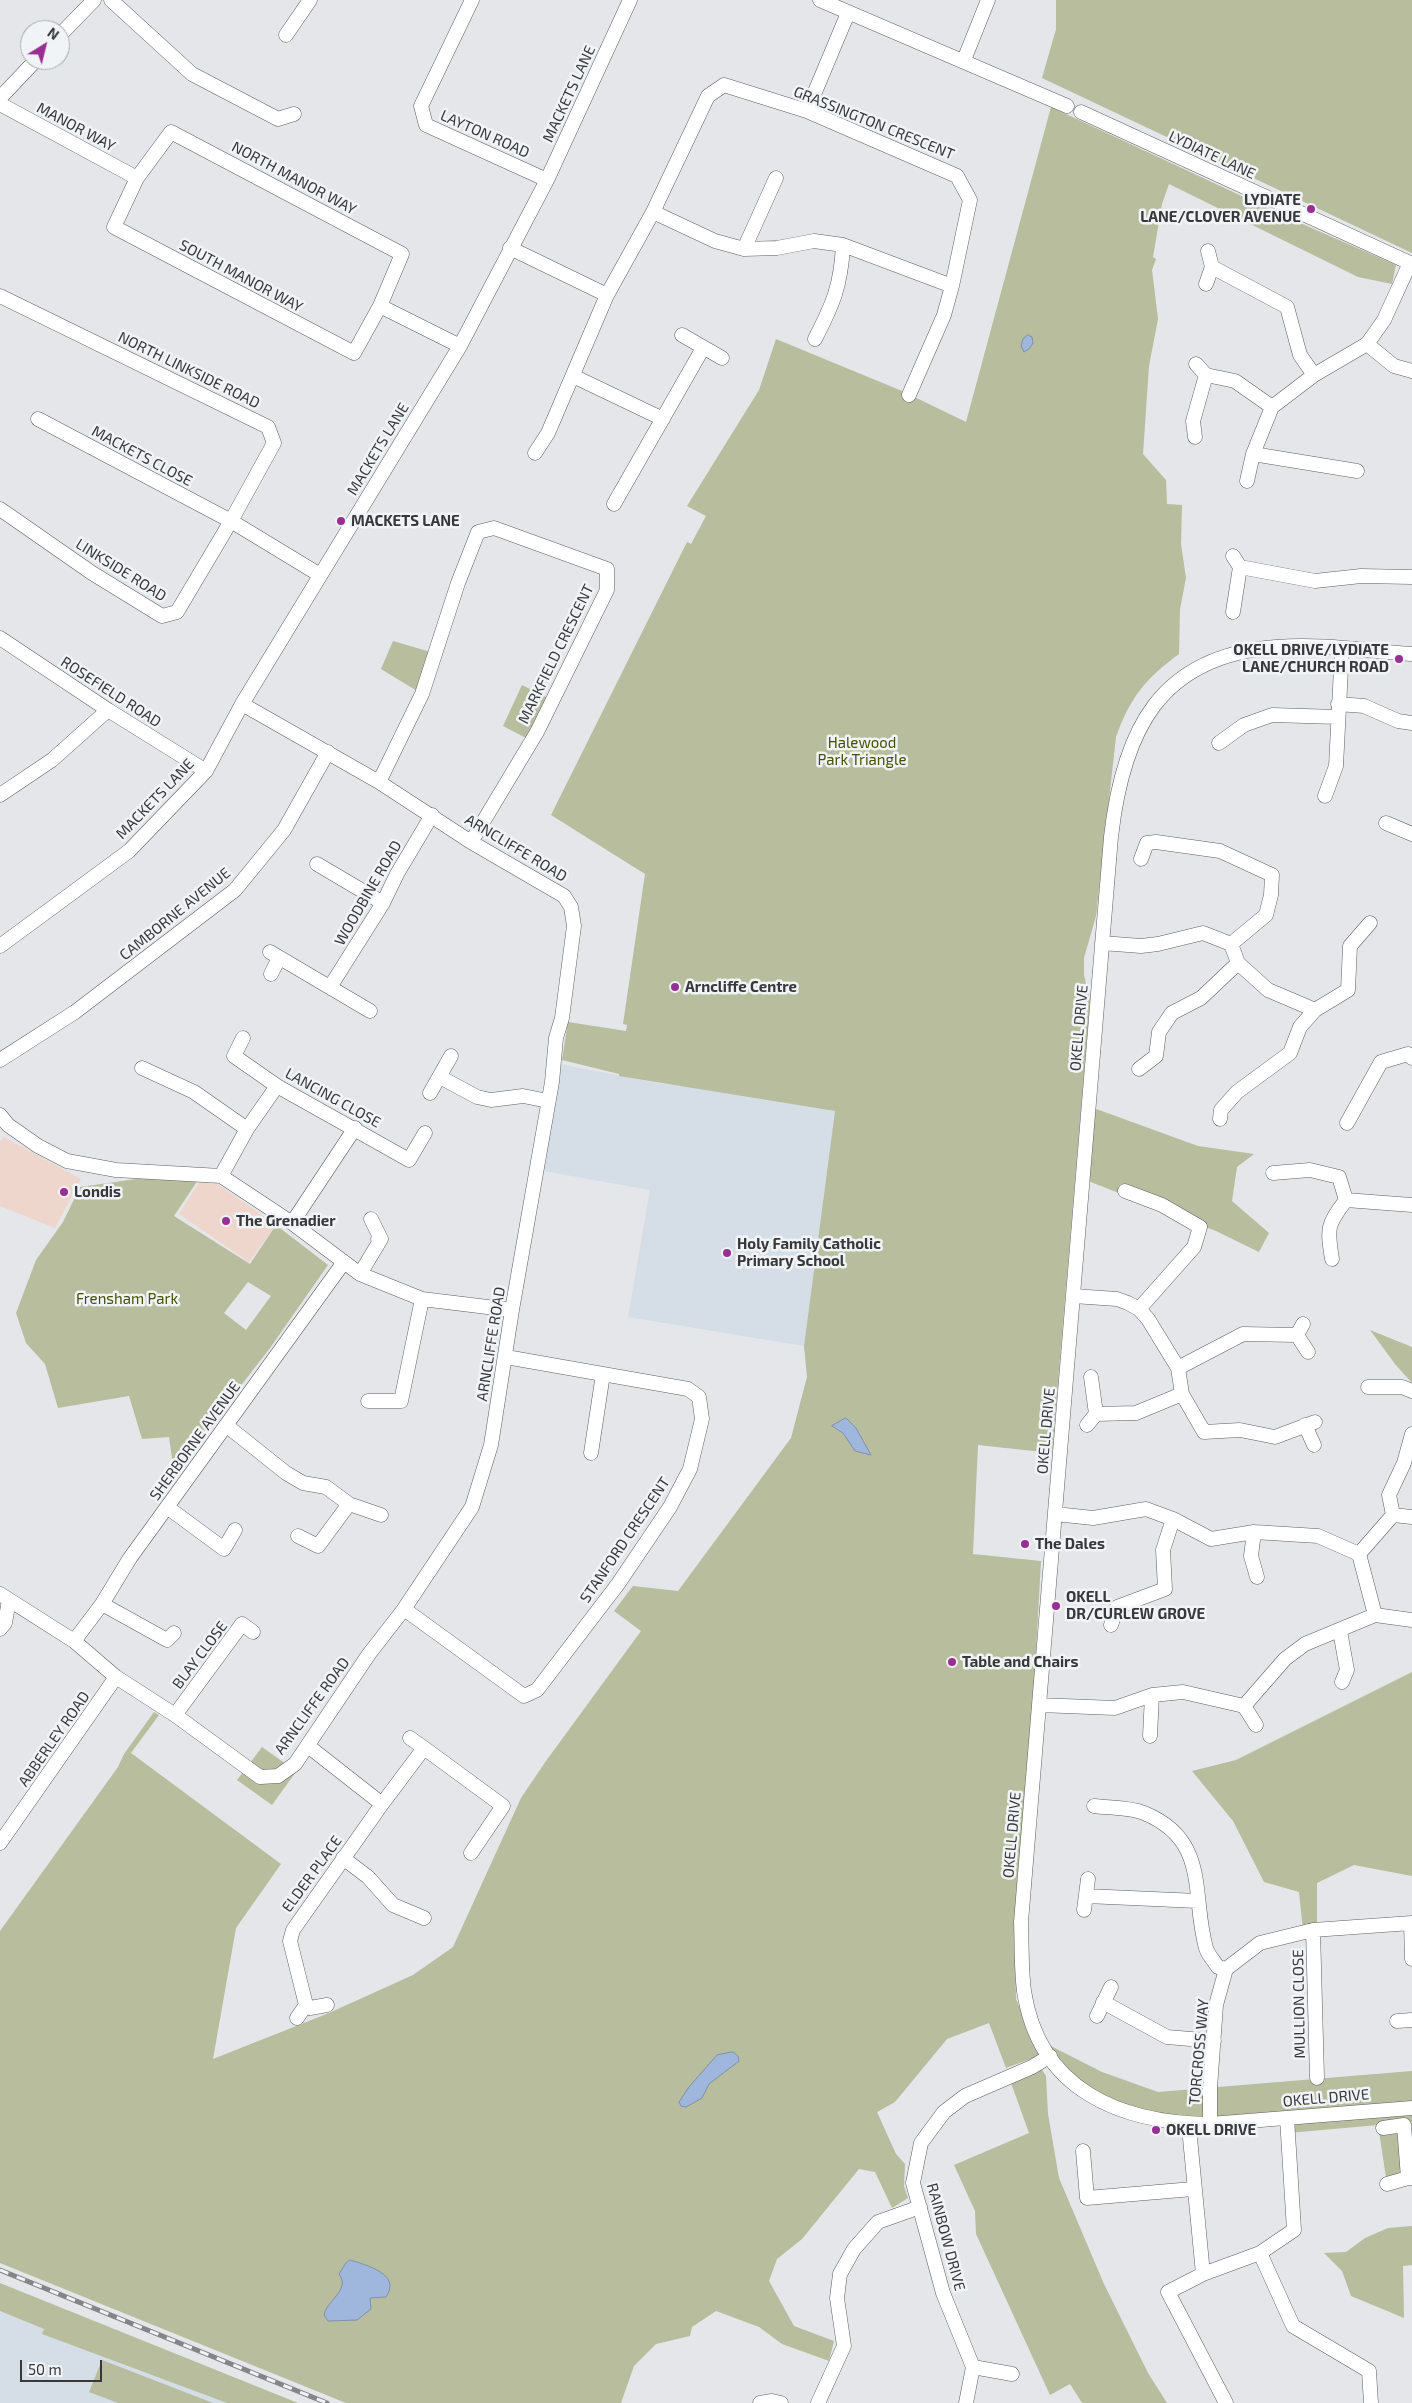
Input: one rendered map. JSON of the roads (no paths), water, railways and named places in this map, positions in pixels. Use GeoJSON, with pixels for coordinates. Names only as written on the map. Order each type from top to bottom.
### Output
{"type":"FeatureCollection","features":[{"type":"Feature","properties":{"kind":"street"},"geometry":{"type":"LineString","coordinates":[[70,25],[94,0]]}},
{"type":"Feature","properties":{"kind":"street"},"geometry":{"type":"LineString","coordinates":[[111,0],[192,74],[278,119],[294,114]]}},
{"type":"Feature","properties":{"kind":"street"},"geometry":{"type":"LineString","coordinates":[[286,35],[310,0]]}},
{"type":"Feature","properties":{"kind":"street","name":"LAYTON ROAD"},"geometry":{"type":"LineString","coordinates":[[472,0],[421,106],[426,125],[548,180]]}},
{"type":"Feature","properties":{"kind":"street","name":"MACKETS LANE"},"geometry":{"type":"LineString","coordinates":[[0,946],[130,851],[206,771],[242,704],[460,346],[510,248],[548,180],[630,0]]}},
{"type":"Feature","properties":{"kind":"street"},"geometry":{"type":"LineString","coordinates":[[820,0],[964,60],[1067,106]]}},
{"type":"Feature","properties":{"kind":"street"},"geometry":{"type":"LineString","coordinates":[[964,60],[988,0]]}},
{"type":"Feature","properties":{"kind":"street"},"geometry":{"type":"LineString","coordinates":[[807,111],[848,12]]}},
{"type":"Feature","properties":{"kind":"street"},"geometry":{"type":"LineString","coordinates":[[0,98],[27,70]]}},
{"type":"Feature","properties":{"kind":"street","name":"GRASSINGTON CRESCENT"},"geometry":{"type":"LineString","coordinates":[[535,453],[548,434],[607,294],[653,212],[708,96],[724,85],[807,111],[957,176],[970,200],[952,286],[944,315],[909,395]]}},
{"type":"Feature","properties":{"kind":"street","name":"MANOR WAY"},"geometry":{"type":"LineString","coordinates":[[0,104],[137,178]]}},
{"type":"Feature","properties":{"kind":"street","name":"LYDIATE LANE"},"geometry":{"type":"LineString","coordinates":[[1081,112],[1411,264]]}},
{"type":"Feature","properties":{"kind":"street","name":"NORTH MANOR WAY"},"geometry":{"type":"LineString","coordinates":[[137,178],[172,132],[402,254],[380,306]]}},
{"type":"Feature","properties":{"kind":"street","name":"SOUTH MANOR WAY"},"geometry":{"type":"LineString","coordinates":[[137,178],[114,227],[294,322],[354,353],[380,306]]}},
{"type":"Feature","properties":{"kind":"street"},"geometry":{"type":"LineString","coordinates":[[744,249],[776,178]]}},
{"type":"Feature","properties":{"kind":"street"},"geometry":{"type":"LineString","coordinates":[[653,212],[715,241],[744,249],[776,248],[814,241],[843,245],[952,286]]}},
{"type":"Feature","properties":{"kind":"street"},"geometry":{"type":"LineString","coordinates":[[815,339],[832,305],[842,273],[843,245]]}},
{"type":"Feature","properties":{"kind":"street"},"geometry":{"type":"LineString","coordinates":[[510,248],[607,294]]}},
{"type":"Feature","properties":{"kind":"street"},"geometry":{"type":"LineString","coordinates":[[1206,284],[1212,267],[1208,251]]}},
{"type":"Feature","properties":{"kind":"street"},"geometry":{"type":"LineString","coordinates":[[1247,481],[1253,454],[1272,407],[1314,375],[1367,344],[1384,320],[1411,264]]}},
{"type":"Feature","properties":{"kind":"street"},"geometry":{"type":"LineString","coordinates":[[1212,267],[1287,307],[1300,355],[1314,375]]}},
{"type":"Feature","properties":{"kind":"street","name":"NORTH LINKSIDE ROAD"},"geometry":{"type":"LineString","coordinates":[[0,296],[268,427],[274,443],[231,521]]}},
{"type":"Feature","properties":{"kind":"street"},"geometry":{"type":"LineString","coordinates":[[380,306],[460,346]]}},
{"type":"Feature","properties":{"kind":"street"},"geometry":{"type":"LineString","coordinates":[[682,335],[722,358]]}},
{"type":"Feature","properties":{"kind":"street"},"geometry":{"type":"LineString","coordinates":[[1367,344],[1394,366],[1412,371]]}},
{"type":"Feature","properties":{"kind":"street"},"geometry":{"type":"LineString","coordinates":[[614,504],[703,348]]}},
{"type":"Feature","properties":{"kind":"street"},"geometry":{"type":"LineString","coordinates":[[1196,364],[1206,375],[1235,381],[1272,407]]}},
{"type":"Feature","properties":{"kind":"street"},"geometry":{"type":"LineString","coordinates":[[1195,437],[1193,422],[1206,375]]}},
{"type":"Feature","properties":{"kind":"street"},"geometry":{"type":"LineString","coordinates":[[573,376],[663,419]]}},
{"type":"Feature","properties":{"kind":"street","name":"MACKETS CLOSE"},"geometry":{"type":"LineString","coordinates":[[38,419],[231,521]]}},
{"type":"Feature","properties":{"kind":"street"},"geometry":{"type":"LineString","coordinates":[[1253,454],[1357,471]]}},
{"type":"Feature","properties":{"kind":"street","name":"LINKSIDE ROAD"},"geometry":{"type":"LineString","coordinates":[[0,509],[92,573],[162,616],[177,612],[231,521]]}},
{"type":"Feature","properties":{"kind":"street"},"geometry":{"type":"LineString","coordinates":[[231,521],[320,575]]}},
{"type":"Feature","properties":{"kind":"street","name":"MARKFIELD CRESCENT"},"geometry":{"type":"LineString","coordinates":[[379,782],[422,694],[458,583],[478,532],[494,528],[607,569],[607,590],[537,732],[471,842]]}},
{"type":"Feature","properties":{"kind":"street"},"geometry":{"type":"LineString","coordinates":[[1233,612],[1237,562],[1315,581],[1361,576],[1412,577]]}},
{"type":"Feature","properties":{"kind":"street","name":"ROSEFIELD ROAD"},"geometry":{"type":"LineString","coordinates":[[0,638],[108,710],[206,771]]}},
{"type":"Feature","properties":{"kind":"street","name":"OKELL DRIVE"},"geometry":{"type":"LineString","coordinates":[[1412,654],[1276,646],[1223,657],[1188,673],[1156,702],[1134,735],[1120,778],[1111,837],[1021,1922],[1024,1991],[1033,2025],[1050,2056],[1066,2075],[1087,2094],[1124,2112],[1169,2122],[1210,2124],[1412,2108]]}},
{"type":"Feature","properties":{"kind":"street"},"geometry":{"type":"LineString","coordinates":[[1325,796],[1336,766],[1342,649]]}},
{"type":"Feature","properties":{"kind":"street","name":"ARNCLIFFE ROAD"},"geometry":{"type":"LineString","coordinates":[[5,1597],[74,1641],[116,1677],[175,1714],[260,1777],[278,1776],[295,1764],[308,1746],[369,1654],[404,1610],[472,1507],[491,1444],[548,1102],[556,1038],[562,1018],[574,926],[571,907],[564,896],[471,842],[379,782],[242,704]]}},
{"type":"Feature","properties":{"kind":"street"},"geometry":{"type":"LineString","coordinates":[[1219,743],[1244,725],[1272,715],[1364,706],[1392,718],[1412,723]]}},
{"type":"Feature","properties":{"kind":"street"},"geometry":{"type":"LineString","coordinates":[[0,795],[52,760],[108,710]]}},
{"type":"Feature","properties":{"kind":"street","name":"CAMBORNE AVENUE"},"geometry":{"type":"LineString","coordinates":[[0,1060],[75,1012],[235,890],[284,830],[328,752]]}},
{"type":"Feature","properties":{"kind":"street","name":"WOODBINE ROAD"},"geometry":{"type":"LineString","coordinates":[[330,987],[383,903],[397,874],[432,815]]}},
{"type":"Feature","properties":{"kind":"street"},"geometry":{"type":"LineString","coordinates":[[1386,823],[1412,834]]}},
{"type":"Feature","properties":{"kind":"street"},"geometry":{"type":"LineString","coordinates":[[1141,859],[1146,838],[1156,842],[1220,851],[1272,875],[1271,895],[1266,915],[1231,944]]}},
{"type":"Feature","properties":{"kind":"street"},"geometry":{"type":"LineString","coordinates":[[318,863],[383,903]]}},
{"type":"Feature","properties":{"kind":"street"},"geometry":{"type":"LineString","coordinates":[[1220,1119],[1222,1110],[1238,1092],[1290,1053],[1300,1027],[1315,1010],[1348,990],[1350,946],[1370,922]]}},
{"type":"Feature","properties":{"kind":"street"},"geometry":{"type":"LineString","coordinates":[[1102,943],[1141,946],[1203,934],[1231,944],[1238,962],[1268,990],[1315,1010]]}},
{"type":"Feature","properties":{"kind":"street"},"geometry":{"type":"LineString","coordinates":[[271,974],[275,955],[370,1010]]}},
{"type":"Feature","properties":{"kind":"street"},"geometry":{"type":"LineString","coordinates":[[1139,1069],[1156,1056],[1159,1032],[1172,1013],[1201,998],[1238,962]]}},
{"type":"Feature","properties":{"kind":"street","name":"LANCING CLOSE"},"geometry":{"type":"LineString","coordinates":[[243,1038],[234,1056],[277,1086],[409,1160],[425,1134]]}},
{"type":"Feature","properties":{"kind":"street"},"geometry":{"type":"LineString","coordinates":[[1347,1123],[1380,1062],[1408,1054],[1412,1058]]}},
{"type":"Feature","properties":{"kind":"street"},"geometry":{"type":"LineString","coordinates":[[430,1093],[452,1056]]}},
{"type":"Feature","properties":{"kind":"street"},"geometry":{"type":"LineString","coordinates":[[142,1068],[194,1092],[247,1129]]}},
{"type":"Feature","properties":{"kind":"street"},"geometry":{"type":"LineString","coordinates":[[440,1077],[476,1097],[492,1100],[523,1096],[548,1102]]}},
{"type":"Feature","properties":{"kind":"street"},"geometry":{"type":"LineString","coordinates":[[221,1176],[247,1129],[277,1086]]}},
{"type":"Feature","properties":{"kind":"street"},"geometry":{"type":"LineString","coordinates":[[3,1124],[38,1146],[67,1161],[116,1170],[221,1176],[292,1223],[360,1274],[422,1299],[512,1310]]}},
{"type":"Feature","properties":{"kind":"street"},"geometry":{"type":"LineString","coordinates":[[292,1223],[354,1128]]}},
{"type":"Feature","properties":{"kind":"street"},"geometry":{"type":"LineString","coordinates":[[1273,1173],[1310,1170],[1339,1177],[1346,1200]]}},
{"type":"Feature","properties":{"kind":"street"},"geometry":{"type":"LineString","coordinates":[[1125,1190],[1162,1205],[1200,1227],[1194,1246],[1139,1309]]}},
{"type":"Feature","properties":{"kind":"street"},"geometry":{"type":"LineString","coordinates":[[1346,1200],[1412,1205]]}},
{"type":"Feature","properties":{"kind":"street"},"geometry":{"type":"LineString","coordinates":[[1332,1258],[1328,1231],[1334,1215],[1346,1200]]}},
{"type":"Feature","properties":{"kind":"street"},"geometry":{"type":"LineString","coordinates":[[360,1274],[379,1239],[371,1219]]}},
{"type":"Feature","properties":{"kind":"street","name":"SHERBORNE AVENUE"},"geometry":{"type":"LineString","coordinates":[[74,1641],[102,1604],[130,1558],[166,1507],[227,1426],[344,1262]]}},
{"type":"Feature","properties":{"kind":"street"},"geometry":{"type":"LineString","coordinates":[[1073,1296],[1117,1299],[1139,1309],[1148,1319],[1178,1368],[1182,1394],[1204,1432],[1240,1430],[1275,1437],[1310,1424],[1314,1445]]}},
{"type":"Feature","properties":{"kind":"street"},"geometry":{"type":"LineString","coordinates":[[368,1401],[401,1401],[422,1299]]}},
{"type":"Feature","properties":{"kind":"street"},"geometry":{"type":"LineString","coordinates":[[1178,1368],[1243,1334],[1300,1330],[1308,1352]]}},
{"type":"Feature","properties":{"kind":"street","name":"STANFORD CRESCENT"},"geometry":{"type":"LineString","coordinates":[[404,1610],[524,1696],[537,1690],[618,1584],[670,1507],[690,1469],[702,1419],[699,1397],[688,1389],[506,1357]]}},
{"type":"Feature","properties":{"kind":"street"},"geometry":{"type":"LineString","coordinates":[[591,1454],[603,1374]]}},
{"type":"Feature","properties":{"kind":"street"},"geometry":{"type":"LineString","coordinates":[[1091,1377],[1092,1420],[1136,1413],[1182,1394]]}},
{"type":"Feature","properties":{"kind":"street"},"geometry":{"type":"LineString","coordinates":[[1368,1387],[1402,1387],[1412,1391]]}},
{"type":"Feature","properties":{"kind":"street"},"geometry":{"type":"LineString","coordinates":[[227,1426],[286,1473],[303,1483],[326,1488],[349,1504],[381,1515]]}},
{"type":"Feature","properties":{"kind":"street"},"geometry":{"type":"LineString","coordinates":[[1393,1515],[1389,1495],[1404,1463],[1412,1434]]}},
{"type":"Feature","properties":{"kind":"street"},"geometry":{"type":"LineString","coordinates":[[298,1536],[318,1546],[349,1504]]}},
{"type":"Feature","properties":{"kind":"street"},"geometry":{"type":"LineString","coordinates":[[166,1507],[224,1549],[235,1530]]}},
{"type":"Feature","properties":{"kind":"street"},"geometry":{"type":"LineString","coordinates":[[1055,1514],[1093,1518],[1146,1509],[1173,1519],[1210,1539],[1254,1532],[1318,1536],[1359,1554]]}},
{"type":"Feature","properties":{"kind":"street"},"geometry":{"type":"LineString","coordinates":[[1393,1515],[1412,1517]]}},
{"type":"Feature","properties":{"kind":"street"},"geometry":{"type":"LineString","coordinates":[[1359,1554],[1393,1515]]}},
{"type":"Feature","properties":{"kind":"street"},"geometry":{"type":"LineString","coordinates":[[1111,1626],[1117,1607],[1165,1589],[1163,1550],[1173,1519]]}},
{"type":"Feature","properties":{"kind":"street"},"geometry":{"type":"LineString","coordinates":[[1254,1532],[1252,1556],[1257,1577]]}},
{"type":"Feature","properties":{"kind":"street"},"geometry":{"type":"LineString","coordinates":[[1359,1554],[1375,1615]]}},
{"type":"Feature","properties":{"kind":"street"},"geometry":{"type":"LineString","coordinates":[[0,1629],[5,1622],[5,1597]]}},
{"type":"Feature","properties":{"kind":"street"},"geometry":{"type":"LineString","coordinates":[[102,1604],[167,1640],[174,1633]]}},
{"type":"Feature","properties":{"kind":"street"},"geometry":{"type":"LineString","coordinates":[[1244,1706],[1284,1659],[1305,1644],[1375,1615],[1412,1620]]}},
{"type":"Feature","properties":{"kind":"street","name":"BLAY CLOSE"},"geometry":{"type":"LineString","coordinates":[[175,1714],[242,1624],[253,1632]]}},
{"type":"Feature","properties":{"kind":"street"},"geometry":{"type":"LineString","coordinates":[[1340,1631],[1347,1670],[1342,1682]]}},
{"type":"Feature","properties":{"kind":"street","name":"ABBERLEY ROAD"},"geometry":{"type":"LineString","coordinates":[[0,1843],[116,1677]]}},
{"type":"Feature","properties":{"kind":"street"},"geometry":{"type":"LineString","coordinates":[[1039,1705],[1115,1708],[1152,1695],[1182,1692],[1244,1706],[1256,1725]]}},
{"type":"Feature","properties":{"kind":"street"},"geometry":{"type":"LineString","coordinates":[[1150,1736],[1152,1695]]}},
{"type":"Feature","properties":{"kind":"street"},"geometry":{"type":"LineString","coordinates":[[410,1738],[503,1806],[471,1853]]}},
{"type":"Feature","properties":{"kind":"street"},"geometry":{"type":"LineString","coordinates":[[308,1746],[382,1804]]}},
{"type":"Feature","properties":{"kind":"street","name":"ELDER PLACE"},"geometry":{"type":"LineString","coordinates":[[305,2002],[290,1941],[293,1930],[424,1748]]}},
{"type":"Feature","properties":{"kind":"street"},"geometry":{"type":"LineString","coordinates":[[1094,1806],[1143,1813],[1168,1828],[1189,1852],[1198,1881],[1198,1901],[1206,1950],[1218,1967],[1226,1969],[1260,1943],[1313,1930],[1412,1923],[1412,1959]]}},
{"type":"Feature","properties":{"kind":"street"},"geometry":{"type":"LineString","coordinates":[[344,1858],[368,1877],[393,1904],[424,1918]]}},
{"type":"Feature","properties":{"kind":"street"},"geometry":{"type":"LineString","coordinates":[[1084,1910],[1088,1880]]}},
{"type":"Feature","properties":{"kind":"street"},"geometry":{"type":"LineString","coordinates":[[1086,1896],[1198,1901]]}},
{"type":"Feature","properties":{"kind":"street","name":"MULLION CLOSE"},"geometry":{"type":"LineString","coordinates":[[1313,1930],[1317,2078]]}},
{"type":"Feature","properties":{"kind":"street","name":"TORCROSS WAY"},"geometry":{"type":"LineString","coordinates":[[1210,2124],[1216,2005],[1226,1969]]}},
{"type":"Feature","properties":{"kind":"street"},"geometry":{"type":"LineString","coordinates":[[1096,2016],[1111,1987]]}},
{"type":"Feature","properties":{"kind":"street"},"geometry":{"type":"LineString","coordinates":[[297,2018],[305,2002],[310,2008],[327,2005]]}},
{"type":"Feature","properties":{"kind":"street"},"geometry":{"type":"LineString","coordinates":[[1104,2002],[1167,2037],[1214,2041]]}},
{"type":"Feature","properties":{"kind":"street"},"geometry":{"type":"LineString","coordinates":[[1397,2021],[1412,2020]]}},
{"type":"Feature","properties":{"kind":"street","name":"RAINBOW DRIVE"},"geometry":{"type":"LineString","coordinates":[[973,2367],[943,2293],[913,2183],[922,2143],[944,2112],[965,2096],[1032,2067],[1050,2056]]}},
{"type":"Feature","properties":{"kind":"street"},"geometry":{"type":"LineString","coordinates":[[1226,2403],[1168,2292],[1203,2274],[1260,2253],[1294,2230],[1287,2118]]}},
{"type":"Feature","properties":{"kind":"street"},"geometry":{"type":"LineString","coordinates":[[1383,2128],[1404,2125],[1410,2178],[1387,2184]]}},
{"type":"Feature","properties":{"kind":"street"},"geometry":{"type":"LineString","coordinates":[[1190,2138],[1203,2274]]}},
{"type":"Feature","properties":{"kind":"street"},"geometry":{"type":"LineString","coordinates":[[1083,2151],[1086,2198],[1194,2189]]}},
{"type":"Feature","properties":{"kind":"street"},"geometry":{"type":"LineString","coordinates":[[818,2403],[844,2346],[838,2298],[840,2274],[854,2249],[878,2222],[920,2206]]}},
{"type":"Feature","properties":{"kind":"street"},"geometry":{"type":"LineString","coordinates":[[1260,2253],[1293,2326],[1369,2371],[1371,2403]]}},
{"type":"Feature","properties":{"kind":"street"},"geometry":{"type":"LineString","coordinates":[[966,2403],[973,2367],[1012,2374]]}},
{"type":"Feature","properties":{"kind":"street"},"geometry":{"type":"LineString","coordinates":[[760,2403],[772,2401],[781,2403]]}},
{"type":"Feature","properties":{"kind":"water"},"geometry":{"type":"Polygon","coordinates":[[[1028,335],[1032,337],[1033,343],[1024,352],[1021,346],[1023,339],[1028,335]]]}},
{"type":"Feature","properties":{"kind":"water"},"geometry":{"type":"Polygon","coordinates":[[[846,1418],[856,1428],[871,1455],[855,1451],[843,1433],[832,1426],[846,1418]]]}},
{"type":"Feature","properties":{"kind":"water"},"geometry":{"type":"Polygon","coordinates":[[[733,2052],[738,2056],[739,2061],[709,2084],[702,2098],[686,2107],[681,2106],[679,2102],[689,2087],[717,2055],[733,2052]]]}},
{"type":"Feature","properties":{"kind":"water"},"geometry":{"type":"Polygon","coordinates":[[[350,2260],[380,2272],[389,2282],[390,2289],[386,2297],[370,2298],[371,2309],[357,2320],[328,2321],[324,2315],[342,2285],[339,2274],[350,2260]]]}},
{"type":"Feature","properties":{"kind":"railway"},"geometry":{"type":"LineString","coordinates":[[0,2270],[327,2403]]}},
{"type":"Feature","properties":{"kind":"place","name":"LYDIATE LANE/CLOVER AVENUE"},"geometry":{"type":"Point","coordinates":[1311,209]}},
{"type":"Feature","properties":{"kind":"place","name":"MACKETS LANE"},"geometry":{"type":"Point","coordinates":[341,521]}},
{"type":"Feature","properties":{"kind":"place","name":"OKELL DRIVE/LYDIATE LANE/CHURCH ROAD"},"geometry":{"type":"Point","coordinates":[1399,659]}},
{"type":"Feature","properties":{"kind":"place","name":"Arncliffe Centre"},"geometry":{"type":"Point","coordinates":[675,987]}},
{"type":"Feature","properties":{"kind":"place","name":"Londis"},"geometry":{"type":"Point","coordinates":[64,1192]}},
{"type":"Feature","properties":{"kind":"place","name":"The Grenadier"},"geometry":{"type":"Point","coordinates":[226,1221]}},
{"type":"Feature","properties":{"kind":"place","name":"Holy Family Catholic Primary School"},"geometry":{"type":"Point","coordinates":[727,1253]}},
{"type":"Feature","properties":{"kind":"place","name":"The Dales"},"geometry":{"type":"Point","coordinates":[1025,1544]}},
{"type":"Feature","properties":{"kind":"place","name":"OKELL DR/CURLEW GROVE"},"geometry":{"type":"Point","coordinates":[1056,1606]}},
{"type":"Feature","properties":{"kind":"place","name":"Table and Chairs"},"geometry":{"type":"Point","coordinates":[952,1662]}},
{"type":"Feature","properties":{"kind":"place","name":"OKELL DRIVE"},"geometry":{"type":"Point","coordinates":[1156,2130]}},
{"type":"Feature","properties":{"kind":"park label","name":"Halewood Park Triangle"},"geometry":{"type":"Point","coordinates":[862,752]}},
{"type":"Feature","properties":{"kind":"park label","name":"Frensham Park"},"geometry":{"type":"Point","coordinates":[127,1299]}}]}
